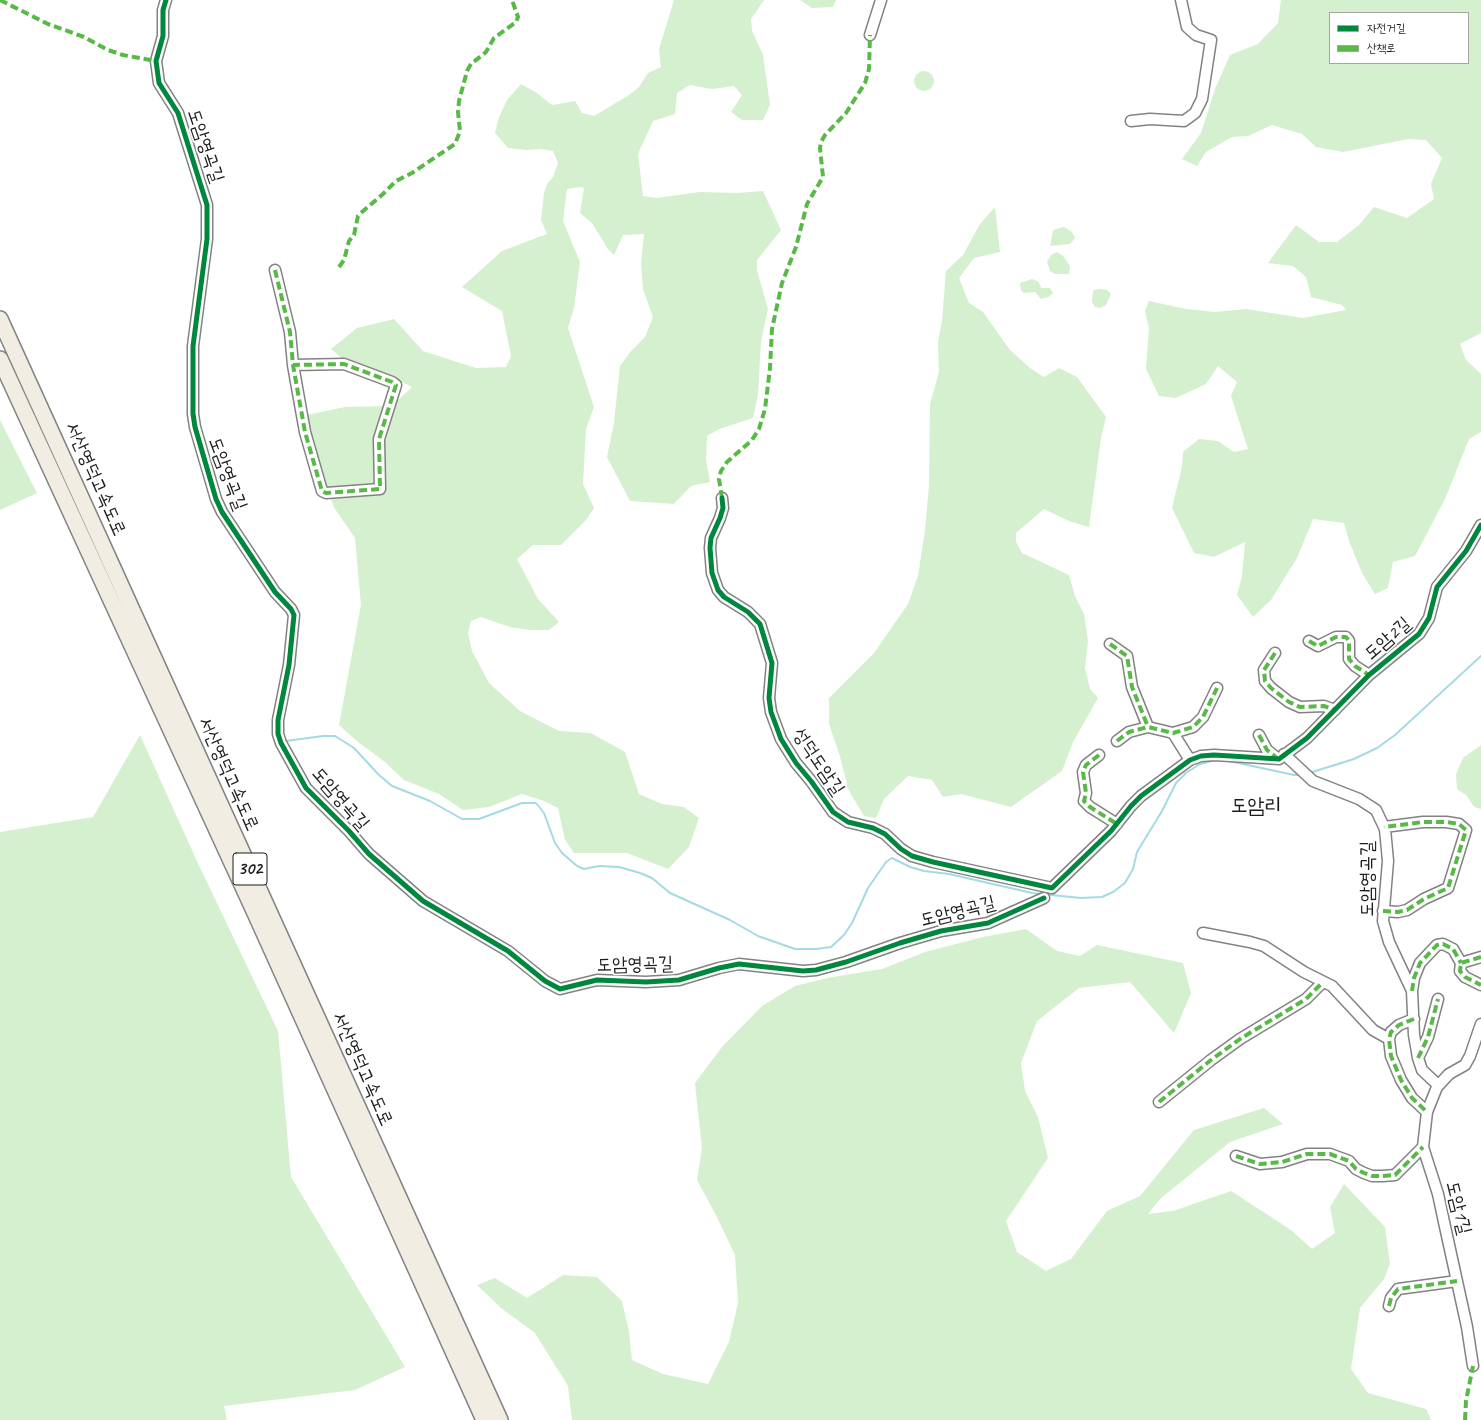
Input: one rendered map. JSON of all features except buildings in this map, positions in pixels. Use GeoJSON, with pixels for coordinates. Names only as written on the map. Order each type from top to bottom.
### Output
{"type":"FeatureCollection","features":[{"type":"Feature","properties":{"kind":"highway","name":"서산영덕고속도로"},"geometry":{"type":"LineString","coordinates":[[0,318],[500,1420]]}},
{"type":"Feature","properties":{"kind":"highway","name":"서산영덕고속도로"},"geometry":{"type":"LineString","coordinates":[[0,359],[255,913],[484,1420]]}},
{"type":"Feature","properties":{"kind":"street","name":"도암영곡길"},"geometry":{"type":"LineString","coordinates":[[166,0],[163,10],[163,36],[156,62],[160,83],[178,113],[207,205],[207,239],[193,346],[193,414],[195,427],[216,499],[222,512],[275,592],[291,609],[294,615],[289,665],[277,727],[282,743],[306,788],[314,798],[338,820],[369,854],[423,901],[508,951],[545,981],[560,989],[597,980],[646,982],[678,980],[718,968],[739,964],[803,971],[824,968],[928,934],[988,923],[1044,898]]}},
{"type":"Feature","properties":{"kind":"street"},"geometry":{"type":"LineString","coordinates":[[870,35],[881,0]]}},
{"type":"Feature","properties":{"kind":"street"},"geometry":{"type":"LineString","coordinates":[[1131,121],[1184,121],[1195,113],[1202,99],[1211,40],[1196,35],[1187,26],[1181,0]]}},
{"type":"Feature","properties":{"kind":"street"},"geometry":{"type":"LineString","coordinates":[[275,270],[290,332],[293,365],[304,432],[322,491],[334,492],[380,489],[379,439],[396,385],[392,382],[344,364],[293,365]]}},
{"type":"Feature","properties":{"kind":"street","name":"성덕도암길"},"geometry":{"type":"LineString","coordinates":[[722,498],[720,518],[711,538],[710,548],[712,573],[718,590],[724,597],[748,612],[760,624],[772,663],[769,698],[771,712],[781,739],[796,763],[812,781],[833,812],[848,822],[873,828],[885,834],[901,849],[912,856],[1052,888],[1117,824]]}},
{"type":"Feature","properties":{"kind":"street","name":"도암2길"},"geometry":{"type":"LineString","coordinates":[[1281,756],[1307,738],[1370,675],[1419,634],[1425,626],[1437,587],[1466,551],[1481,525]]}},
{"type":"Feature","properties":{"kind":"street","name":"도암2길"},"geometry":{"type":"LineString","coordinates":[[1309,641],[1318,646],[1336,637],[1346,637],[1349,641],[1348,659],[1354,666],[1370,675]]}},
{"type":"Feature","properties":{"kind":"street"},"geometry":{"type":"LineString","coordinates":[[1110,644],[1127,656],[1132,687],[1148,727]]}},
{"type":"Feature","properties":{"kind":"street"},"geometry":{"type":"LineString","coordinates":[[1275,653],[1264,670],[1265,681],[1271,688],[1288,702],[1300,707],[1324,706],[1335,710]]}},
{"type":"Feature","properties":{"kind":"street"},"geometry":{"type":"LineString","coordinates":[[1117,741],[1128,732],[1148,727],[1173,733],[1193,727],[1199,721],[1217,688]]}},
{"type":"Feature","properties":{"kind":"street"},"geometry":{"type":"LineString","coordinates":[[1173,733],[1190,760]]}},
{"type":"Feature","properties":{"kind":"street","name":"도암영곡길"},"geometry":{"type":"LineString","coordinates":[[1259,734],[1267,750],[1281,756],[1313,781],[1359,799],[1376,810],[1384,827],[1388,861],[1383,921],[1389,942],[1412,991]]}},
{"type":"Feature","properties":{"kind":"street"},"geometry":{"type":"LineString","coordinates":[[1099,755],[1086,765],[1083,772],[1086,793],[1084,801],[1090,807],[1117,824],[1141,796],[1190,760],[1201,756],[1214,755],[1267,760],[1281,756]]}},
{"type":"Feature","properties":{"kind":"street"},"geometry":{"type":"LineString","coordinates":[[1384,827],[1422,822],[1446,822],[1459,824],[1466,830],[1448,888],[1424,899],[1407,910],[1398,912],[1384,911]]}},
{"type":"Feature","properties":{"kind":"street"},"geometry":{"type":"LineString","coordinates":[[1203,933],[1264,946],[1304,972],[1332,986],[1373,1030],[1389,1039]]}},
{"type":"Feature","properties":{"kind":"street","name":"도암영곡길"},"geometry":{"type":"LineString","coordinates":[[1438,1084],[1422,1070],[1418,1058],[1414,1035],[1412,991],[1414,978],[1420,963],[1437,945],[1443,944],[1453,950],[1461,963]]}},
{"type":"Feature","properties":{"kind":"street"},"geometry":{"type":"LineString","coordinates":[[1481,957],[1461,963],[1460,970],[1465,977],[1481,985]]}},
{"type":"Feature","properties":{"kind":"street"},"geometry":{"type":"LineString","coordinates":[[1159,1102],[1211,1060],[1240,1039],[1306,1000],[1323,982]]}},
{"type":"Feature","properties":{"kind":"street"},"geometry":{"type":"LineString","coordinates":[[1418,1058],[1428,1037],[1438,999]]}},
{"type":"Feature","properties":{"kind":"street"},"geometry":{"type":"LineString","coordinates":[[1414,1019],[1399,1025],[1391,1032],[1389,1039],[1391,1056],[1401,1080],[1412,1098],[1427,1112]]}},
{"type":"Feature","properties":{"kind":"street"},"geometry":{"type":"LineString","coordinates":[[1438,1084],[1449,1074],[1465,1065],[1470,1056],[1481,1024]]}},
{"type":"Feature","properties":{"kind":"street","name":"도암1길"},"geometry":{"type":"LineString","coordinates":[[1438,1084],[1427,1112],[1423,1148],[1438,1194],[1467,1326],[1473,1366]]}},
{"type":"Feature","properties":{"kind":"street"},"geometry":{"type":"LineString","coordinates":[[1236,1156],[1248,1161],[1266,1164],[1282,1162],[1308,1154],[1330,1154],[1349,1161],[1356,1169],[1364,1173],[1372,1176],[1383,1176],[1395,1175],[1423,1148]]}},
{"type":"Feature","properties":{"kind":"street"},"geometry":{"type":"LineString","coordinates":[[1389,1306],[1391,1298],[1398,1289],[1457,1281]]}},
{"type":"Feature","properties":{"kind":"green space"},"geometry":{"type":"Polygon","coordinates":[[[674,0],[764,0],[751,19],[752,31],[763,55],[770,105],[763,120],[742,120],[731,112],[742,95],[734,86],[712,89],[690,85],[677,93],[675,114],[653,121],[638,154],[643,196],[657,198],[700,192],[738,193],[763,191],[781,230],[757,260],[757,270],[768,309],[761,341],[758,395],[753,418],[719,429],[707,436],[706,460],[710,482],[691,486],[674,504],[630,501],[607,457],[614,423],[620,366],[631,351],[645,337],[653,317],[643,289],[641,264],[644,234],[623,235],[614,255],[608,249],[592,223],[580,213],[584,188],[580,187],[567,189],[563,221],[580,262],[574,308],[568,328],[594,407],[586,429],[583,484],[594,508],[586,520],[561,545],[533,545],[517,559],[538,599],[559,622],[549,630],[530,630],[510,627],[481,617],[471,621],[468,633],[472,651],[489,683],[520,711],[559,731],[591,733],[625,752],[639,794],[662,804],[684,807],[699,818],[689,847],[668,869],[627,853],[574,853],[565,840],[558,808],[544,801],[522,794],[489,807],[463,810],[439,794],[404,780],[385,762],[358,742],[339,725],[361,605],[355,538],[335,509],[309,446],[307,415],[345,407],[392,406],[412,387],[390,376],[347,363],[331,349],[357,328],[394,319],[423,351],[476,368],[506,367],[511,356],[502,311],[462,287],[502,251],[547,234],[541,220],[544,193],[547,184],[553,177],[558,163],[553,151],[508,148],[495,133],[499,117],[507,100],[521,84],[537,93],[552,105],[575,101],[582,113],[594,116],[629,95],[639,87],[648,73],[661,67],[659,49],[674,0]]]}},
{"type":"Feature","properties":{"kind":"green space"},"geometry":{"type":"Polygon","coordinates":[[[800,0],[836,0],[833,7],[812,8],[800,0]]]}},
{"type":"Feature","properties":{"kind":"green space"},"geometry":{"type":"Polygon","coordinates":[[[1281,0],[1481,0],[1481,333],[1460,344],[1466,360],[1481,374],[1481,432],[1469,439],[1445,499],[1415,556],[1393,562],[1388,588],[1375,594],[1362,573],[1349,541],[1344,523],[1313,519],[1297,558],[1271,600],[1253,617],[1237,595],[1242,576],[1245,542],[1214,557],[1194,553],[1172,508],[1182,467],[1183,452],[1199,439],[1218,441],[1234,452],[1248,449],[1231,396],[1237,382],[1218,366],[1206,384],[1176,398],[1159,396],[1146,369],[1149,328],[1145,311],[1149,301],[1186,309],[1215,312],[1246,309],[1303,318],[1346,310],[1342,305],[1311,297],[1306,277],[1293,266],[1268,263],[1296,225],[1319,242],[1337,242],[1359,225],[1374,207],[1407,218],[1434,199],[1431,184],[1442,158],[1426,140],[1408,139],[1343,152],[1316,147],[1302,134],[1272,125],[1248,136],[1232,137],[1206,152],[1197,166],[1182,159],[1201,133],[1215,89],[1230,55],[1258,44],[1278,23],[1281,0]]]}},
{"type":"Feature","properties":{"kind":"green space"},"geometry":{"type":"Polygon","coordinates":[[[924,71],[931,74],[934,81],[931,88],[924,91],[917,88],[914,81],[917,74],[924,71]]]}},
{"type":"Feature","properties":{"kind":"green space"},"geometry":{"type":"Polygon","coordinates":[[[995,207],[1000,252],[974,258],[959,278],[969,303],[983,312],[1010,350],[1030,368],[1044,377],[1059,368],[1077,377],[1106,417],[1101,438],[1089,527],[1069,521],[1044,509],[1016,533],[1016,542],[1022,553],[1069,575],[1075,596],[1084,614],[1088,641],[1085,668],[1090,689],[1098,698],[1073,742],[1062,771],[1011,807],[961,794],[943,797],[932,780],[908,776],[884,799],[876,818],[864,816],[848,789],[840,756],[829,724],[829,698],[874,653],[908,604],[918,576],[925,530],[929,486],[930,404],[939,372],[938,342],[942,321],[946,271],[963,255],[980,224],[995,207]]]}},
{"type":"Feature","properties":{"kind":"green space"},"geometry":{"type":"Polygon","coordinates":[[[1064,227],[1072,232],[1075,238],[1070,244],[1050,246],[1053,230],[1064,227]]]}},
{"type":"Feature","properties":{"kind":"green space"},"geometry":{"type":"Polygon","coordinates":[[[1057,252],[1063,256],[1070,266],[1069,274],[1055,274],[1050,271],[1047,262],[1051,255],[1057,252]]]}},
{"type":"Feature","properties":{"kind":"green space"},"geometry":{"type":"Polygon","coordinates":[[[1032,279],[1039,282],[1041,288],[1050,288],[1053,293],[1049,297],[1041,299],[1035,292],[1023,293],[1020,283],[1032,279]]]}},
{"type":"Feature","properties":{"kind":"green space"},"geometry":{"type":"Polygon","coordinates":[[[1093,290],[1107,290],[1111,294],[1106,305],[1100,308],[1095,307],[1092,302],[1093,290]]]}},
{"type":"Feature","properties":{"kind":"green space"},"geometry":{"type":"Polygon","coordinates":[[[0,420],[37,493],[0,510],[0,420]]]}},
{"type":"Feature","properties":{"kind":"green space"},"geometry":{"type":"Polygon","coordinates":[[[140,735],[196,859],[278,1031],[291,1177],[405,1367],[355,1390],[224,1406],[227,1420],[0,1420],[0,832],[93,817],[140,735]]]}},
{"type":"Feature","properties":{"kind":"green space"},"geometry":{"type":"Polygon","coordinates":[[[1481,745],[1481,809],[1474,807],[1467,796],[1457,789],[1456,774],[1463,758],[1481,745]]]}},
{"type":"Feature","properties":{"kind":"green space"},"geometry":{"type":"Polygon","coordinates":[[[1026,929],[1057,951],[1080,956],[1097,945],[1183,963],[1191,993],[1174,1033],[1130,982],[1079,988],[1037,1021],[1021,1063],[1025,1091],[1038,1117],[1048,1158],[1006,1221],[1017,1252],[1046,1271],[1071,1259],[1107,1211],[1140,1196],[1194,1130],[1264,1108],[1283,1124],[1230,1142],[1160,1199],[1148,1214],[1173,1211],[1231,1191],[1291,1230],[1312,1249],[1335,1233],[1330,1207],[1344,1184],[1385,1227],[1390,1264],[1384,1279],[1360,1308],[1351,1369],[1368,1393],[1426,1409],[1431,1420],[572,1420],[568,1386],[535,1333],[501,1308],[477,1285],[495,1278],[527,1298],[563,1275],[597,1277],[622,1301],[629,1332],[632,1360],[663,1374],[708,1384],[729,1342],[738,1303],[735,1255],[697,1180],[702,1148],[695,1083],[722,1047],[762,1006],[795,986],[827,978],[882,969],[925,952],[983,937],[1026,929]]]}},
{"type":"Feature","properties":{"kind":"waterway"},"geometry":{"type":"LineString","coordinates":[[1309,773],[1354,759],[1377,748],[1395,735],[1481,656]]}},
{"type":"Feature","properties":{"kind":"waterway"},"geometry":{"type":"LineString","coordinates":[[286,741],[323,736],[335,736],[354,748],[378,774],[392,786],[430,801],[462,819],[479,819],[522,803],[536,803],[544,813],[555,843],[562,853],[577,866],[584,869],[599,866],[619,867],[640,873],[652,878],[670,893],[730,920],[758,936],[795,949],[831,947],[844,935],[852,923],[868,888],[886,862],[892,858],[910,867],[924,871],[949,874],[1032,893],[1081,898],[1102,897],[1113,892],[1125,883],[1133,869],[1137,852],[1162,811],[1176,783],[1186,773],[1200,764],[1216,760]]}},
{"type":"Feature","properties":{"kind":"waterway"},"geometry":{"type":"LineString","coordinates":[[1229,761],[1300,775]]}},
{"type":"Feature","properties":{"kind":"marked path"},"geometry":{"type":"LineString","coordinates":[[0,0],[48,24],[84,37],[108,50],[123,55],[156,61]]}},
{"type":"Feature","properties":{"kind":"marked path"},"geometry":{"type":"LineString","coordinates":[[339,267],[344,260],[349,241],[354,235],[358,216],[396,181],[412,173],[455,144],[460,131],[458,112],[459,101],[467,71],[471,64],[486,52],[494,38],[516,22],[518,17],[512,0]]}},
{"type":"Feature","properties":{"kind":"marked path"},"geometry":{"type":"LineString","coordinates":[[722,498],[719,479],[721,471],[727,462],[752,440],[759,429],[765,409],[770,368],[772,329],[782,283],[796,247],[807,204],[823,177],[820,148],[821,142],[825,135],[846,113],[865,83],[869,69],[870,35]]}},
{"type":"Feature","properties":{"kind":"marked path"},"geometry":{"type":"LineString","coordinates":[[275,270],[290,332],[293,365],[305,432],[322,491],[326,493],[380,489],[379,439],[396,385],[392,382],[344,364],[293,365]]}},
{"type":"Feature","properties":{"kind":"marked path"},"geometry":{"type":"LineString","coordinates":[[1309,641],[1318,646],[1336,637],[1346,637],[1349,641],[1349,659],[1355,666],[1369,675]]}},
{"type":"Feature","properties":{"kind":"marked path"},"geometry":{"type":"LineString","coordinates":[[1110,644],[1127,656],[1132,687],[1148,727]]}},
{"type":"Feature","properties":{"kind":"marked path"},"geometry":{"type":"LineString","coordinates":[[1275,653],[1264,670],[1265,681],[1271,688],[1289,702],[1300,707],[1324,706],[1335,710]]}},
{"type":"Feature","properties":{"kind":"marked path"},"geometry":{"type":"LineString","coordinates":[[1117,741],[1129,732],[1148,727],[1173,733],[1193,727],[1203,717],[1217,688]]}},
{"type":"Feature","properties":{"kind":"marked path"},"geometry":{"type":"LineString","coordinates":[[1259,735],[1267,750],[1277,758]]}},
{"type":"Feature","properties":{"kind":"marked path"},"geometry":{"type":"LineString","coordinates":[[1099,755],[1086,765],[1083,772],[1086,793],[1084,801],[1090,807],[1117,824]]}},
{"type":"Feature","properties":{"kind":"marked path"},"geometry":{"type":"LineString","coordinates":[[1383,911],[1398,912],[1407,910],[1424,899],[1448,888],[1466,830],[1459,824],[1446,822],[1423,822],[1384,827]]}},
{"type":"Feature","properties":{"kind":"marked path"},"geometry":{"type":"LineString","coordinates":[[1412,991],[1414,978],[1420,963],[1437,945],[1443,944],[1453,949],[1461,963]]}},
{"type":"Feature","properties":{"kind":"marked path"},"geometry":{"type":"LineString","coordinates":[[1481,957],[1461,963],[1460,971],[1465,977],[1481,985]]}},
{"type":"Feature","properties":{"kind":"marked path"},"geometry":{"type":"LineString","coordinates":[[1159,1102],[1211,1060],[1240,1039],[1306,999],[1323,982]]}},
{"type":"Feature","properties":{"kind":"marked path"},"geometry":{"type":"LineString","coordinates":[[1418,1058],[1428,1037],[1438,999]]}},
{"type":"Feature","properties":{"kind":"marked path"},"geometry":{"type":"LineString","coordinates":[[1414,1019],[1399,1025],[1391,1032],[1389,1039],[1391,1056],[1401,1080],[1412,1098],[1427,1112]]}},
{"type":"Feature","properties":{"kind":"marked path"},"geometry":{"type":"LineString","coordinates":[[1236,1156],[1260,1164],[1282,1162],[1307,1154],[1330,1154],[1349,1161],[1356,1169],[1364,1173],[1372,1176],[1383,1176],[1395,1175],[1423,1147]]}},
{"type":"Feature","properties":{"kind":"marked path"},"geometry":{"type":"LineString","coordinates":[[1389,1306],[1391,1298],[1398,1289],[1457,1281]]}},
{"type":"Feature","properties":{"kind":"marked path"},"geometry":{"type":"LineString","coordinates":[[1465,1420],[1466,1401],[1473,1366]]}},
{"type":"Feature","properties":{"kind":"cycle path"},"geometry":{"type":"LineString","coordinates":[[166,0],[163,10],[163,36],[156,61],[159,83],[178,113],[207,205],[207,239],[193,346],[193,414],[195,427],[216,499],[222,512],[275,592],[291,609],[294,615],[289,665],[278,720],[278,734],[281,743],[306,788],[349,831],[369,854],[423,901],[508,951],[545,981],[560,989],[597,980],[646,982],[679,980],[719,968],[739,964],[803,971],[816,970],[846,962],[900,943],[941,931],[988,923],[1044,898]]}},
{"type":"Feature","properties":{"kind":"cycle path"},"geometry":{"type":"LineString","coordinates":[[722,498],[723,508],[711,538],[710,548],[712,573],[718,590],[724,597],[748,612],[760,624],[772,663],[769,698],[771,712],[781,739],[796,763],[833,812],[848,822],[873,828],[885,834],[901,849],[912,856],[1052,888],[1111,831],[1141,796],[1190,760],[1201,756],[1214,755],[1279,759],[1307,738],[1369,675],[1419,634],[1429,618],[1437,587],[1466,551],[1481,525]]}},
{"type":"Feature","properties":{"kind":"district","name":"도암리"},"geometry":{"type":"Point","coordinates":[1256,806]}}]}
